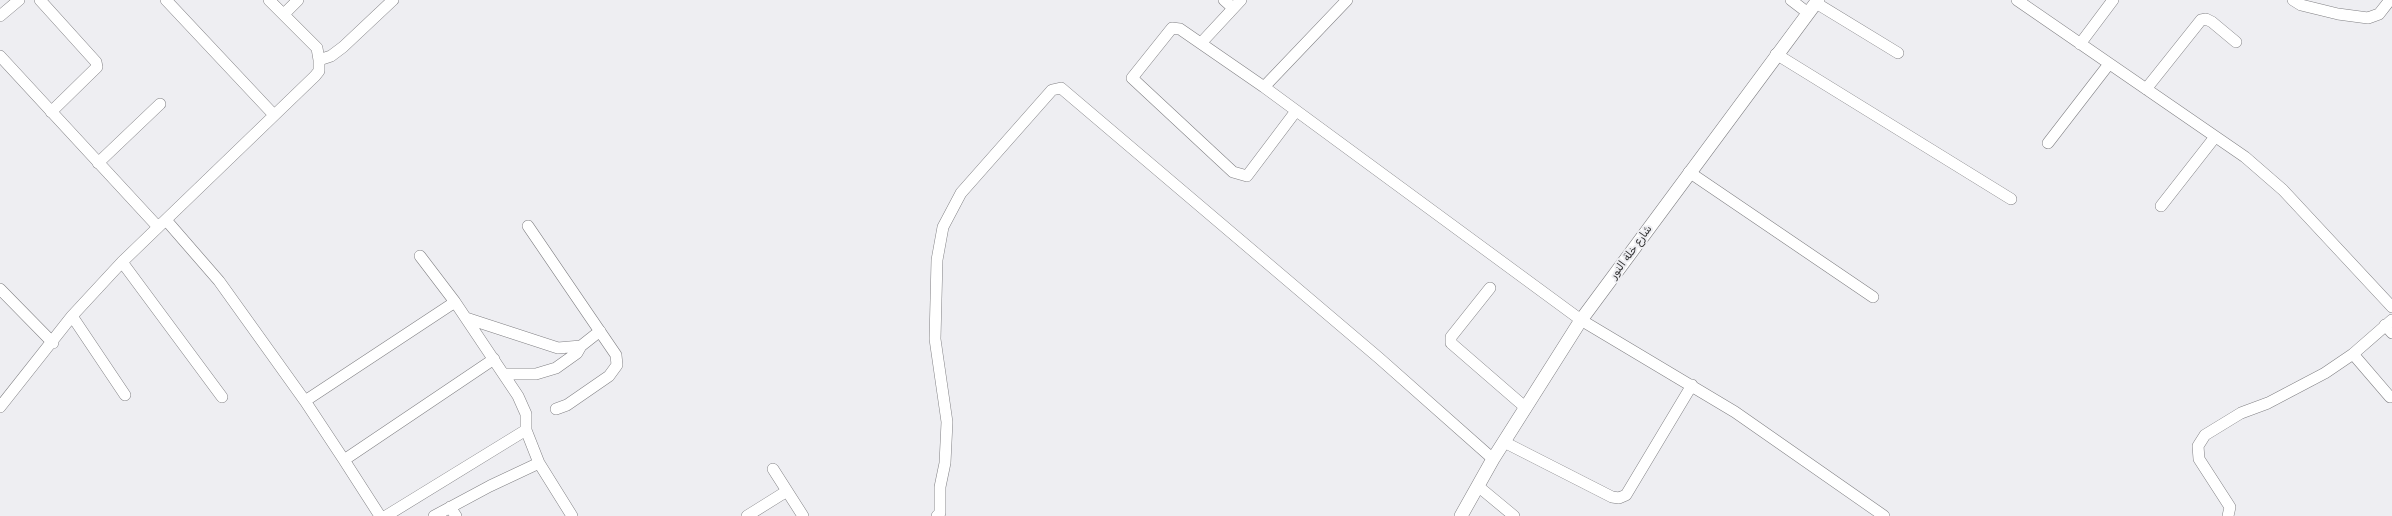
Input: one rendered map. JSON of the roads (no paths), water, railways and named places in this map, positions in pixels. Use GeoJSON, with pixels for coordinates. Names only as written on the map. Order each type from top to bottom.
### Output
{"type":"FeatureCollection","features":[{"type":"Feature","properties":{"kind":"street"},"geometry":{"type":"LineString","coordinates":[[0,16],[19,0]]}},
{"type":"Feature","properties":{"kind":"street"},"geometry":{"type":"LineString","coordinates":[[40,0],[96,62],[97,67],[96,71],[51,112]]}},
{"type":"Feature","properties":{"kind":"street"},"geometry":{"type":"LineString","coordinates":[[166,0],[274,116]]}},
{"type":"Feature","properties":{"kind":"street"},"geometry":{"type":"LineString","coordinates":[[0,407],[53,343],[72,316],[122,262],[312,81],[319,70],[320,60],[316,48],[269,0]]}},
{"type":"Feature","properties":{"kind":"street"},"geometry":{"type":"LineString","coordinates":[[284,14],[298,0]]}},
{"type":"Feature","properties":{"kind":"street"},"geometry":{"type":"LineString","coordinates":[[320,60],[331,56],[343,47],[393,0]]}},
{"type":"Feature","properties":{"kind":"street"},"geometry":{"type":"LineString","coordinates":[[1224,0],[1233,8]]}},
{"type":"Feature","properties":{"kind":"street"},"geometry":{"type":"LineString","coordinates":[[1202,42],[1241,0]]}},
{"type":"Feature","properties":{"kind":"street"},"geometry":{"type":"LineString","coordinates":[[1264,87],[1347,0]]}},
{"type":"Feature","properties":{"kind":"street"},"geometry":{"type":"LineString","coordinates":[[1791,0],[1814,5],[1898,53]]}},
{"type":"Feature","properties":{"kind":"street"},"geometry":{"type":"LineString","coordinates":[[2017,0],[2245,157],[2283,190],[2392,307]]}},
{"type":"Feature","properties":{"kind":"street"},"geometry":{"type":"LineString","coordinates":[[2080,44],[2113,0]]}},
{"type":"Feature","properties":{"kind":"street"},"geometry":{"type":"LineString","coordinates":[[2293,0],[2301,5],[2338,14],[2368,18],[2379,14],[2390,0]]}},
{"type":"Feature","properties":{"kind":"street","name":"شارع خلة النور"},"geometry":{"type":"LineString","coordinates":[[1461,516],[1479,487],[1493,459],[1581,320],[1776,54],[1814,5]]}},
{"type":"Feature","properties":{"kind":"street"},"geometry":{"type":"LineString","coordinates":[[2146,89],[2202,20],[2206,19],[2212,22],[2236,42]]}},
{"type":"Feature","properties":{"kind":"street"},"geometry":{"type":"LineString","coordinates":[[1296,111],[1247,176],[1233,172],[1132,78],[1172,28],[1180,28],[1264,87],[1581,320],[1735,412],[1884,516]]}},
{"type":"Feature","properties":{"kind":"street"},"geometry":{"type":"LineString","coordinates":[[1776,54],[2011,199]]}},
{"type":"Feature","properties":{"kind":"street"},"geometry":{"type":"LineString","coordinates":[[0,56],[98,163],[162,223],[219,281],[305,401],[380,516]]}},
{"type":"Feature","properties":{"kind":"street"},"geometry":{"type":"LineString","coordinates":[[2048,143],[2109,64]]}},
{"type":"Feature","properties":{"kind":"street"},"geometry":{"type":"LineString","coordinates":[[937,516],[941,504],[940,487],[945,463],[947,422],[935,339],[937,260],[943,227],[961,193],[1052,90],[1062,88],[1379,358],[1493,459]]}},
{"type":"Feature","properties":{"kind":"street"},"geometry":{"type":"LineString","coordinates":[[98,163],[160,104]]}},
{"type":"Feature","properties":{"kind":"street"},"geometry":{"type":"LineString","coordinates":[[2161,206],[2215,137]]}},
{"type":"Feature","properties":{"kind":"street"},"geometry":{"type":"LineString","coordinates":[[1689,172],[1873,297]]}},
{"type":"Feature","properties":{"kind":"street"},"geometry":{"type":"LineString","coordinates":[[528,226],[616,355],[617,365],[608,376],[567,406],[556,408]]}},
{"type":"Feature","properties":{"kind":"street"},"geometry":{"type":"LineString","coordinates":[[420,256],[455,302],[504,374],[526,414],[526,430],[539,463],[572,516]]}},
{"type":"Feature","properties":{"kind":"street"},"geometry":{"type":"LineString","coordinates":[[122,262],[222,397]]}},
{"type":"Feature","properties":{"kind":"street"},"geometry":{"type":"LineString","coordinates":[[1490,288],[1451,337],[1451,343],[1526,408]]}},
{"type":"Feature","properties":{"kind":"street"},"geometry":{"type":"LineString","coordinates":[[0,289],[53,343]]}},
{"type":"Feature","properties":{"kind":"street"},"geometry":{"type":"LineString","coordinates":[[305,401],[455,302]]}},
{"type":"Feature","properties":{"kind":"street"},"geometry":{"type":"LineString","coordinates":[[72,316],[125,395]]}},
{"type":"Feature","properties":{"kind":"street"},"geometry":{"type":"LineString","coordinates":[[466,318],[558,348],[582,346]]}},
{"type":"Feature","properties":{"kind":"street"},"geometry":{"type":"LineString","coordinates":[[2228,516],[2230,508],[2199,458],[2200,441],[2219,424],[2325,373],[2390,326]]}},
{"type":"Feature","properties":{"kind":"street"},"geometry":{"type":"LineString","coordinates":[[504,374],[536,374],[556,368],[577,353],[582,346],[600,331]]}},
{"type":"Feature","properties":{"kind":"street"},"geometry":{"type":"LineString","coordinates":[[2353,354],[2390,397]]}},
{"type":"Feature","properties":{"kind":"street"},"geometry":{"type":"LineString","coordinates":[[344,460],[494,359]]}},
{"type":"Feature","properties":{"kind":"street"},"geometry":{"type":"LineString","coordinates":[[1504,442],[1612,497],[1619,498],[1626,495],[1692,385]]}},
{"type":"Feature","properties":{"kind":"street"},"geometry":{"type":"LineString","coordinates":[[386,516],[526,430]]}},
{"type":"Feature","properties":{"kind":"street"},"geometry":{"type":"LineString","coordinates":[[434,516],[453,512],[539,463]]}},
{"type":"Feature","properties":{"kind":"street"},"geometry":{"type":"LineString","coordinates":[[773,469],[803,516]]}},
{"type":"Feature","properties":{"kind":"street"},"geometry":{"type":"LineString","coordinates":[[1479,487],[1514,516]]}},
{"type":"Feature","properties":{"kind":"street"},"geometry":{"type":"LineString","coordinates":[[747,516],[787,490]]}}]}
